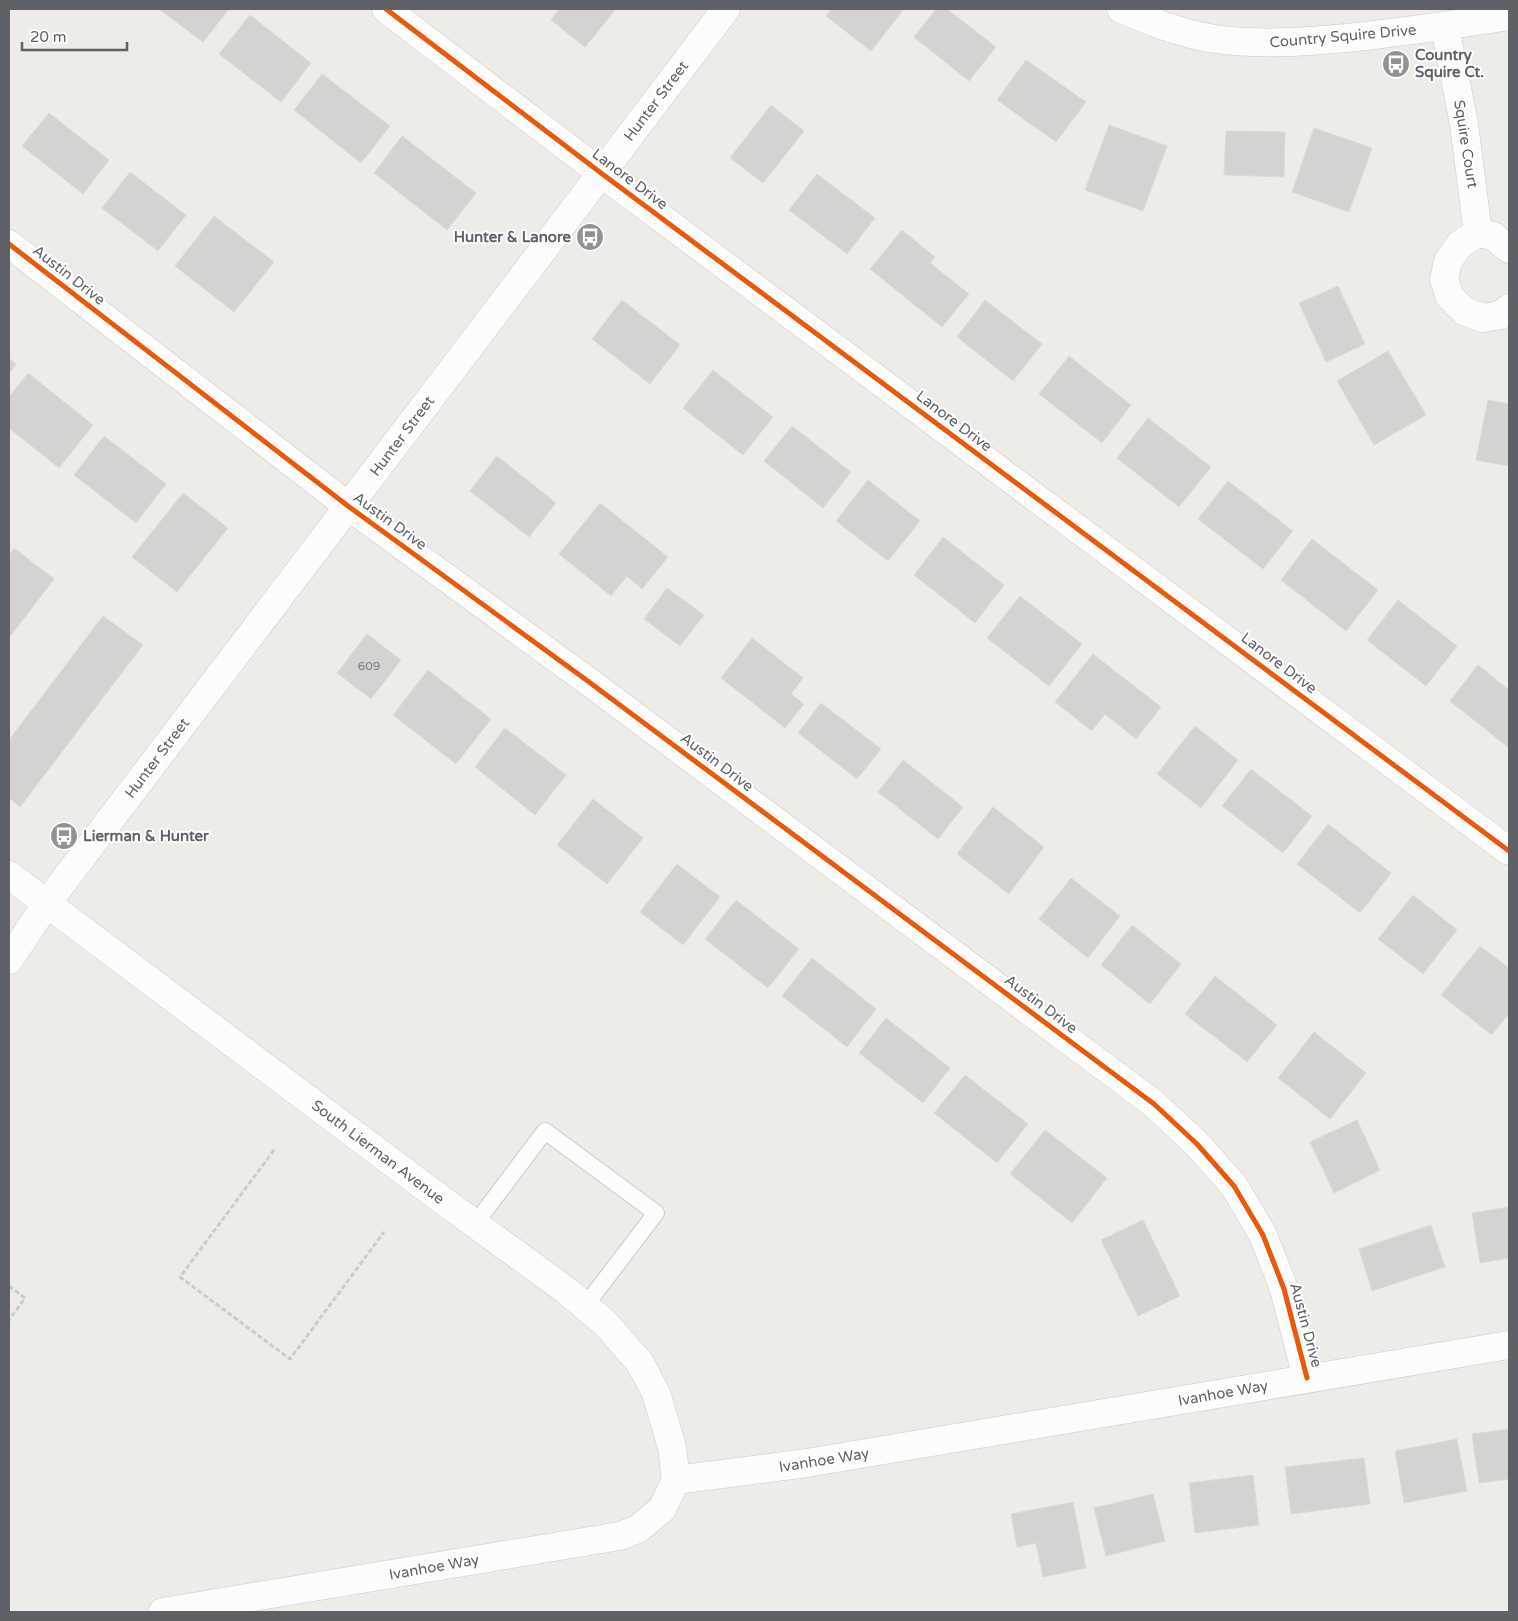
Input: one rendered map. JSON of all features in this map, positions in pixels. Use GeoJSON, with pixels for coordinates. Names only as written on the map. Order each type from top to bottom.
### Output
{"type":"FeatureCollection","features":[{"type":"Feature","properties":{"kind":"street","name":"Lanore Drive"},"geometry":{"type":"LineString","coordinates":[[386,9],[601,173],[1509,850]]}},
{"type":"Feature","properties":{"kind":"street","name":"Hunter Street"},"geometry":{"type":"LineString","coordinates":[[9,960],[47,903],[726,9]]}},
{"type":"Feature","properties":{"kind":"street","name":"Country Squire Drive"},"geometry":{"type":"LineString","coordinates":[[1121,9],[1168,28],[1214,39],[1262,44],[1328,40],[1445,27],[1509,16]]}},
{"type":"Feature","properties":{"kind":"street","name":"Squire Court"},"geometry":{"type":"LineString","coordinates":[[1445,27],[1464,124],[1478,233]]}},
{"type":"Feature","properties":{"kind":"street"},"geometry":{"type":"LineString","coordinates":[[1509,248],[1493,236],[1478,233],[1460,244],[1448,260],[1444,279],[1450,297],[1464,311],[1483,318],[1501,315],[1509,308]]}},
{"type":"Feature","properties":{"kind":"street","name":"Austin Drive"},"geometry":{"type":"LineString","coordinates":[[9,244],[348,506],[585,678],[1154,1104],[1197,1144],[1234,1186],[1263,1235],[1284,1288],[1308,1378]]}},
{"type":"Feature","properties":{"kind":"street","name":"South Lierman Avenue"},"geometry":{"type":"LineString","coordinates":[[9,875],[567,1291],[606,1324],[640,1363],[656,1393],[672,1447],[676,1480]]}},
{"type":"Feature","properties":{"kind":"street","name":"Ivanhoe Way"},"geometry":{"type":"LineString","coordinates":[[163,1612],[620,1536],[638,1530],[662,1509],[676,1480],[807,1464],[1509,1345]]}},
{"type":"Feature","properties":{"kind":"lane"},"geometry":{"type":"LineString","coordinates":[[475,1224],[545,1131],[648,1207],[656,1213],[585,1306]]}},
{"type":"Feature","properties":{"kind":"path"},"geometry":{"type":"LineString","coordinates":[[274,1150],[180,1277],[188,1283],[290,1359],[384,1232]]}},
{"type":"Feature","properties":{"kind":"path"},"geometry":{"type":"LineString","coordinates":[[9,1286],[25,1298],[9,1320]]}},
{"type":"Feature","properties":{"kind":"building"},"geometry":{"type":"Polygon","coordinates":[[[159,9],[229,9],[203,42],[159,9]]]}},
{"type":"Feature","properties":{"kind":"building"},"geometry":{"type":"Polygon","coordinates":[[[559,9],[616,9],[585,47],[551,20],[559,9]]]}},
{"type":"Feature","properties":{"kind":"building"},"geometry":{"type":"Polygon","coordinates":[[[832,9],[904,9],[871,51],[826,16],[832,9]]]}},
{"type":"Feature","properties":{"kind":"building"},"geometry":{"type":"Polygon","coordinates":[[[936,9],[947,9],[996,47],[969,81],[914,37],[936,9]]]}},
{"type":"Feature","properties":{"kind":"building"},"geometry":{"type":"Polygon","coordinates":[[[250,15],[311,63],[281,102],[219,54],[250,15]]]}},
{"type":"Feature","properties":{"kind":"building"},"geometry":{"type":"Polygon","coordinates":[[[1026,60],[1086,102],[1056,142],[997,100],[1026,60]]]}},
{"type":"Feature","properties":{"kind":"building"},"geometry":{"type":"Polygon","coordinates":[[[322,74],[390,126],[361,163],[294,110],[322,74]]]}},
{"type":"Feature","properties":{"kind":"building"},"geometry":{"type":"Polygon","coordinates":[[[771,105],[804,131],[763,183],[730,158],[771,105]]]}},
{"type":"Feature","properties":{"kind":"building"},"geometry":{"type":"Polygon","coordinates":[[[49,113],[109,160],[83,194],[22,146],[49,113]]]}},
{"type":"Feature","properties":{"kind":"building"},"geometry":{"type":"Polygon","coordinates":[[[1109,125],[1167,146],[1143,211],[1085,190],[1109,125]]]}},
{"type":"Feature","properties":{"kind":"building"},"geometry":{"type":"Polygon","coordinates":[[[1314,128],[1372,148],[1349,212],[1292,192],[1314,128]]]}},
{"type":"Feature","properties":{"kind":"building"},"geometry":{"type":"Polygon","coordinates":[[[1226,131],[1285,132],[1284,177],[1224,175],[1226,131]]]}},
{"type":"Feature","properties":{"kind":"building"},"geometry":{"type":"Polygon","coordinates":[[[402,136],[476,193],[447,230],[374,173],[402,136]]]}},
{"type":"Feature","properties":{"kind":"building"},"geometry":{"type":"Polygon","coordinates":[[[130,172],[186,215],[158,251],[102,208],[130,172]]]}},
{"type":"Feature","properties":{"kind":"building"},"geometry":{"type":"Polygon","coordinates":[[[817,174],[875,218],[847,254],[789,210],[817,174]]]}},
{"type":"Feature","properties":{"kind":"building"},"geometry":{"type":"Polygon","coordinates":[[[214,216],[274,262],[234,312],[175,266],[214,216]]]}},
{"type":"Feature","properties":{"kind":"building"},"geometry":{"type":"Polygon","coordinates":[[[902,230],[935,257],[930,263],[969,294],[942,327],[870,269],[902,230]]]}},
{"type":"Feature","properties":{"kind":"building"},"geometry":{"type":"Polygon","coordinates":[[[1338,286],[1365,344],[1326,362],[1299,303],[1338,286]]]}},
{"type":"Feature","properties":{"kind":"building"},"geometry":{"type":"Polygon","coordinates":[[[622,300],[680,345],[650,384],[592,339],[622,300]]]}},
{"type":"Feature","properties":{"kind":"building"},"geometry":{"type":"Polygon","coordinates":[[[985,300],[1042,344],[1013,381],[957,337],[985,300]]]}},
{"type":"Feature","properties":{"kind":"building"},"geometry":{"type":"Polygon","coordinates":[[[1388,351],[1426,415],[1374,445],[1337,381],[1388,351]]]}},
{"type":"Feature","properties":{"kind":"building"},"geometry":{"type":"Polygon","coordinates":[[[1069,356],[1131,405],[1102,443],[1039,394],[1069,356]]]}},
{"type":"Feature","properties":{"kind":"building"},"geometry":{"type":"Polygon","coordinates":[[[9,358],[16,364],[9,374],[9,358]]]}},
{"type":"Feature","properties":{"kind":"building"},"geometry":{"type":"Polygon","coordinates":[[[713,370],[773,417],[743,455],[683,408],[713,370]]]}},
{"type":"Feature","properties":{"kind":"building"},"geometry":{"type":"Polygon","coordinates":[[[28,373],[93,425],[59,468],[9,428],[9,397],[28,373]]]}},
{"type":"Feature","properties":{"kind":"building"},"geometry":{"type":"Polygon","coordinates":[[[1488,400],[1509,404],[1509,466],[1476,460],[1488,400]]]}},
{"type":"Feature","properties":{"kind":"building"},"geometry":{"type":"Polygon","coordinates":[[[1148,418],[1211,467],[1179,507],[1117,458],[1148,418]]]}},
{"type":"Feature","properties":{"kind":"building"},"geometry":{"type":"Polygon","coordinates":[[[792,426],[851,472],[823,508],[764,461],[792,426]]]}},
{"type":"Feature","properties":{"kind":"building"},"geometry":{"type":"Polygon","coordinates":[[[104,436],[166,484],[136,523],[74,475],[104,436]]]}},
{"type":"Feature","properties":{"kind":"building"},"geometry":{"type":"Polygon","coordinates":[[[497,456],[556,503],[529,537],[470,491],[497,456]]]}},
{"type":"Feature","properties":{"kind":"building"},"geometry":{"type":"Polygon","coordinates":[[[868,480],[920,521],[888,561],[836,521],[868,480]]]}},
{"type":"Feature","properties":{"kind":"building"},"geometry":{"type":"Polygon","coordinates":[[[1228,481],[1293,531],[1263,569],[1198,519],[1228,481]]]}},
{"type":"Feature","properties":{"kind":"building"},"geometry":{"type":"Polygon","coordinates":[[[183,493],[228,528],[177,592],[132,557],[183,493]]]}},
{"type":"Feature","properties":{"kind":"building"},"geometry":{"type":"Polygon","coordinates":[[[600,503],[668,557],[642,589],[627,576],[611,596],[559,554],[600,503]]]}},
{"type":"Feature","properties":{"kind":"building"},"geometry":{"type":"Polygon","coordinates":[[[943,537],[1004,585],[975,623],[914,575],[943,537]]]}},
{"type":"Feature","properties":{"kind":"building"},"geometry":{"type":"Polygon","coordinates":[[[1312,539],[1378,590],[1346,631],[1281,580],[1312,539]]]}},
{"type":"Feature","properties":{"kind":"building"},"geometry":{"type":"Polygon","coordinates":[[[14,548],[54,579],[9,638],[9,556],[14,548]]]}},
{"type":"Feature","properties":{"kind":"building"},"geometry":{"type":"Polygon","coordinates":[[[667,588],[704,615],[680,646],[644,619],[667,588]]]}},
{"type":"Feature","properties":{"kind":"building"},"geometry":{"type":"Polygon","coordinates":[[[1020,596],[1082,644],[1049,686],[987,638],[1020,596]]]}},
{"type":"Feature","properties":{"kind":"building"},"geometry":{"type":"Polygon","coordinates":[[[1398,600],[1457,646],[1426,686],[1367,640],[1398,600]]]}},
{"type":"Feature","properties":{"kind":"building"},"geometry":{"type":"Polygon","coordinates":[[[103,616],[143,645],[20,807],[9,798],[9,740],[103,616]]]}},
{"type":"Feature","properties":{"kind":"building"},"geometry":{"type":"Polygon","coordinates":[[[367,634],[401,660],[371,699],[337,673],[367,634]]]}},
{"type":"Feature","properties":{"kind":"building"},"geometry":{"type":"Polygon","coordinates":[[[752,638],[803,678],[791,694],[804,704],[785,728],[721,678],[752,638]]]}},
{"type":"Feature","properties":{"kind":"building"},"geometry":{"type":"Polygon","coordinates":[[[1093,654],[1161,707],[1136,739],[1105,714],[1092,731],[1055,702],[1093,654]]]}},
{"type":"Feature","properties":{"kind":"building"},"geometry":{"type":"Polygon","coordinates":[[[1478,665],[1509,690],[1509,748],[1450,701],[1478,665]]]}},
{"type":"Feature","properties":{"kind":"building"},"geometry":{"type":"Polygon","coordinates":[[[428,670],[491,719],[456,764],[393,715],[428,670]]]}},
{"type":"Feature","properties":{"kind":"building"},"geometry":{"type":"Polygon","coordinates":[[[821,703],[881,749],[857,779],[798,733],[821,703]]]}},
{"type":"Feature","properties":{"kind":"building"},"geometry":{"type":"Polygon","coordinates":[[[1195,726],[1238,760],[1201,808],[1157,774],[1195,726]]]}},
{"type":"Feature","properties":{"kind":"building"},"geometry":{"type":"Polygon","coordinates":[[[505,728],[566,775],[535,815],[475,767],[505,728]]]}},
{"type":"Feature","properties":{"kind":"building"},"geometry":{"type":"Polygon","coordinates":[[[903,760],[963,807],[938,839],[878,792],[903,760]]]}},
{"type":"Feature","properties":{"kind":"building"},"geometry":{"type":"Polygon","coordinates":[[[1251,769],[1312,816],[1283,853],[1222,806],[1251,769]]]}},
{"type":"Feature","properties":{"kind":"building"},"geometry":{"type":"Polygon","coordinates":[[[593,799],[643,838],[607,884],[557,845],[593,799]]]}},
{"type":"Feature","properties":{"kind":"building"},"geometry":{"type":"Polygon","coordinates":[[[993,807],[1044,847],[1009,894],[957,854],[993,807]]]}},
{"type":"Feature","properties":{"kind":"building"},"geometry":{"type":"Polygon","coordinates":[[[1328,824],[1391,873],[1360,913],[1297,864],[1328,824]]]}},
{"type":"Feature","properties":{"kind":"building"},"geometry":{"type":"Polygon","coordinates":[[[677,864],[720,897],[683,945],[640,912],[677,864]]]}},
{"type":"Feature","properties":{"kind":"building"},"geometry":{"type":"Polygon","coordinates":[[[1071,878],[1120,916],[1088,958],[1039,919],[1071,878]]]}},
{"type":"Feature","properties":{"kind":"building"},"geometry":{"type":"Polygon","coordinates":[[[1413,895],[1457,930],[1423,974],[1378,939],[1413,895]]]}},
{"type":"Feature","properties":{"kind":"building"},"geometry":{"type":"Polygon","coordinates":[[[736,900],[799,949],[768,988],[705,939],[736,900]]]}},
{"type":"Feature","properties":{"kind":"building"},"geometry":{"type":"Polygon","coordinates":[[[1132,925],[1181,964],[1150,1004],[1101,965],[1132,925]]]}},
{"type":"Feature","properties":{"kind":"building"},"geometry":{"type":"Polygon","coordinates":[[[1480,946],[1509,968],[1509,1013],[1492,1035],[1441,995],[1480,946]]]}},
{"type":"Feature","properties":{"kind":"building"},"geometry":{"type":"Polygon","coordinates":[[[812,958],[876,1009],[847,1047],[782,996],[812,958]]]}},
{"type":"Feature","properties":{"kind":"building"},"geometry":{"type":"Polygon","coordinates":[[[1215,976],[1277,1025],[1247,1062],[1185,1014],[1215,976]]]}},
{"type":"Feature","properties":{"kind":"building"},"geometry":{"type":"Polygon","coordinates":[[[886,1018],[950,1068],[923,1103],[859,1053],[886,1018]]]}},
{"type":"Feature","properties":{"kind":"building"},"geometry":{"type":"Polygon","coordinates":[[[1314,1032],[1366,1073],[1330,1119],[1278,1078],[1314,1032]]]}},
{"type":"Feature","properties":{"kind":"building"},"geometry":{"type":"Polygon","coordinates":[[[965,1075],[1028,1124],[997,1163],[934,1113],[965,1075]]]}},
{"type":"Feature","properties":{"kind":"building"},"geometry":{"type":"Polygon","coordinates":[[[1357,1120],[1380,1170],[1334,1193],[1310,1142],[1357,1120]]]}},
{"type":"Feature","properties":{"kind":"building"},"geometry":{"type":"Polygon","coordinates":[[[1045,1130],[1107,1178],[1072,1223],[1010,1174],[1045,1130]]]}},
{"type":"Feature","properties":{"kind":"building"},"geometry":{"type":"Polygon","coordinates":[[[1509,1207],[1509,1258],[1480,1263],[1472,1213],[1509,1207]]]}},
{"type":"Feature","properties":{"kind":"building"},"geometry":{"type":"Polygon","coordinates":[[[1143,1220],[1180,1296],[1138,1316],[1101,1240],[1143,1220]]]}},
{"type":"Feature","properties":{"kind":"building"},"geometry":{"type":"Polygon","coordinates":[[[1431,1225],[1445,1267],[1372,1291],[1359,1249],[1431,1225]]]}},
{"type":"Feature","properties":{"kind":"building"},"geometry":{"type":"Polygon","coordinates":[[[1509,1429],[1509,1479],[1479,1483],[1472,1434],[1509,1429]]]}},
{"type":"Feature","properties":{"kind":"building"},"geometry":{"type":"Polygon","coordinates":[[[1457,1439],[1467,1491],[1404,1503],[1395,1451],[1457,1439]]]}},
{"type":"Feature","properties":{"kind":"building"},"geometry":{"type":"Polygon","coordinates":[[[1364,1458],[1370,1504],[1291,1514],[1285,1467],[1364,1458]]]}},
{"type":"Feature","properties":{"kind":"building"},"geometry":{"type":"Polygon","coordinates":[[[1253,1475],[1259,1525],[1195,1533],[1189,1483],[1253,1475]]]}},
{"type":"Feature","properties":{"kind":"building"},"geometry":{"type":"Polygon","coordinates":[[[1153,1494],[1165,1541],[1106,1556],[1094,1508],[1153,1494]]]}},
{"type":"Feature","properties":{"kind":"building"},"geometry":{"type":"Polygon","coordinates":[[[1073,1502],[1086,1568],[1043,1577],[1036,1543],[1017,1547],[1011,1514],[1073,1502]]]}},
{"type":"Feature","properties":{"kind":"cycle path"},"geometry":{"type":"LineString","coordinates":[[386,9],[601,173],[1509,851]]}},
{"type":"Feature","properties":{"kind":"cycle path"},"geometry":{"type":"LineString","coordinates":[[9,244],[348,506],[585,679],[1154,1104],[1197,1144],[1234,1186],[1263,1235],[1284,1289],[1307,1378]]}},
{"type":"Feature","properties":{"kind":"place","name":"Country Squire Ct."},"geometry":{"type":"Point","coordinates":[1396,64]}},
{"type":"Feature","properties":{"kind":"place","name":"Hunter & Lanore"},"geometry":{"type":"Point","coordinates":[590,237]}},
{"type":"Feature","properties":{"kind":"place","name":"Lierman & Hunter"},"geometry":{"type":"Point","coordinates":[64,836]}}]}
